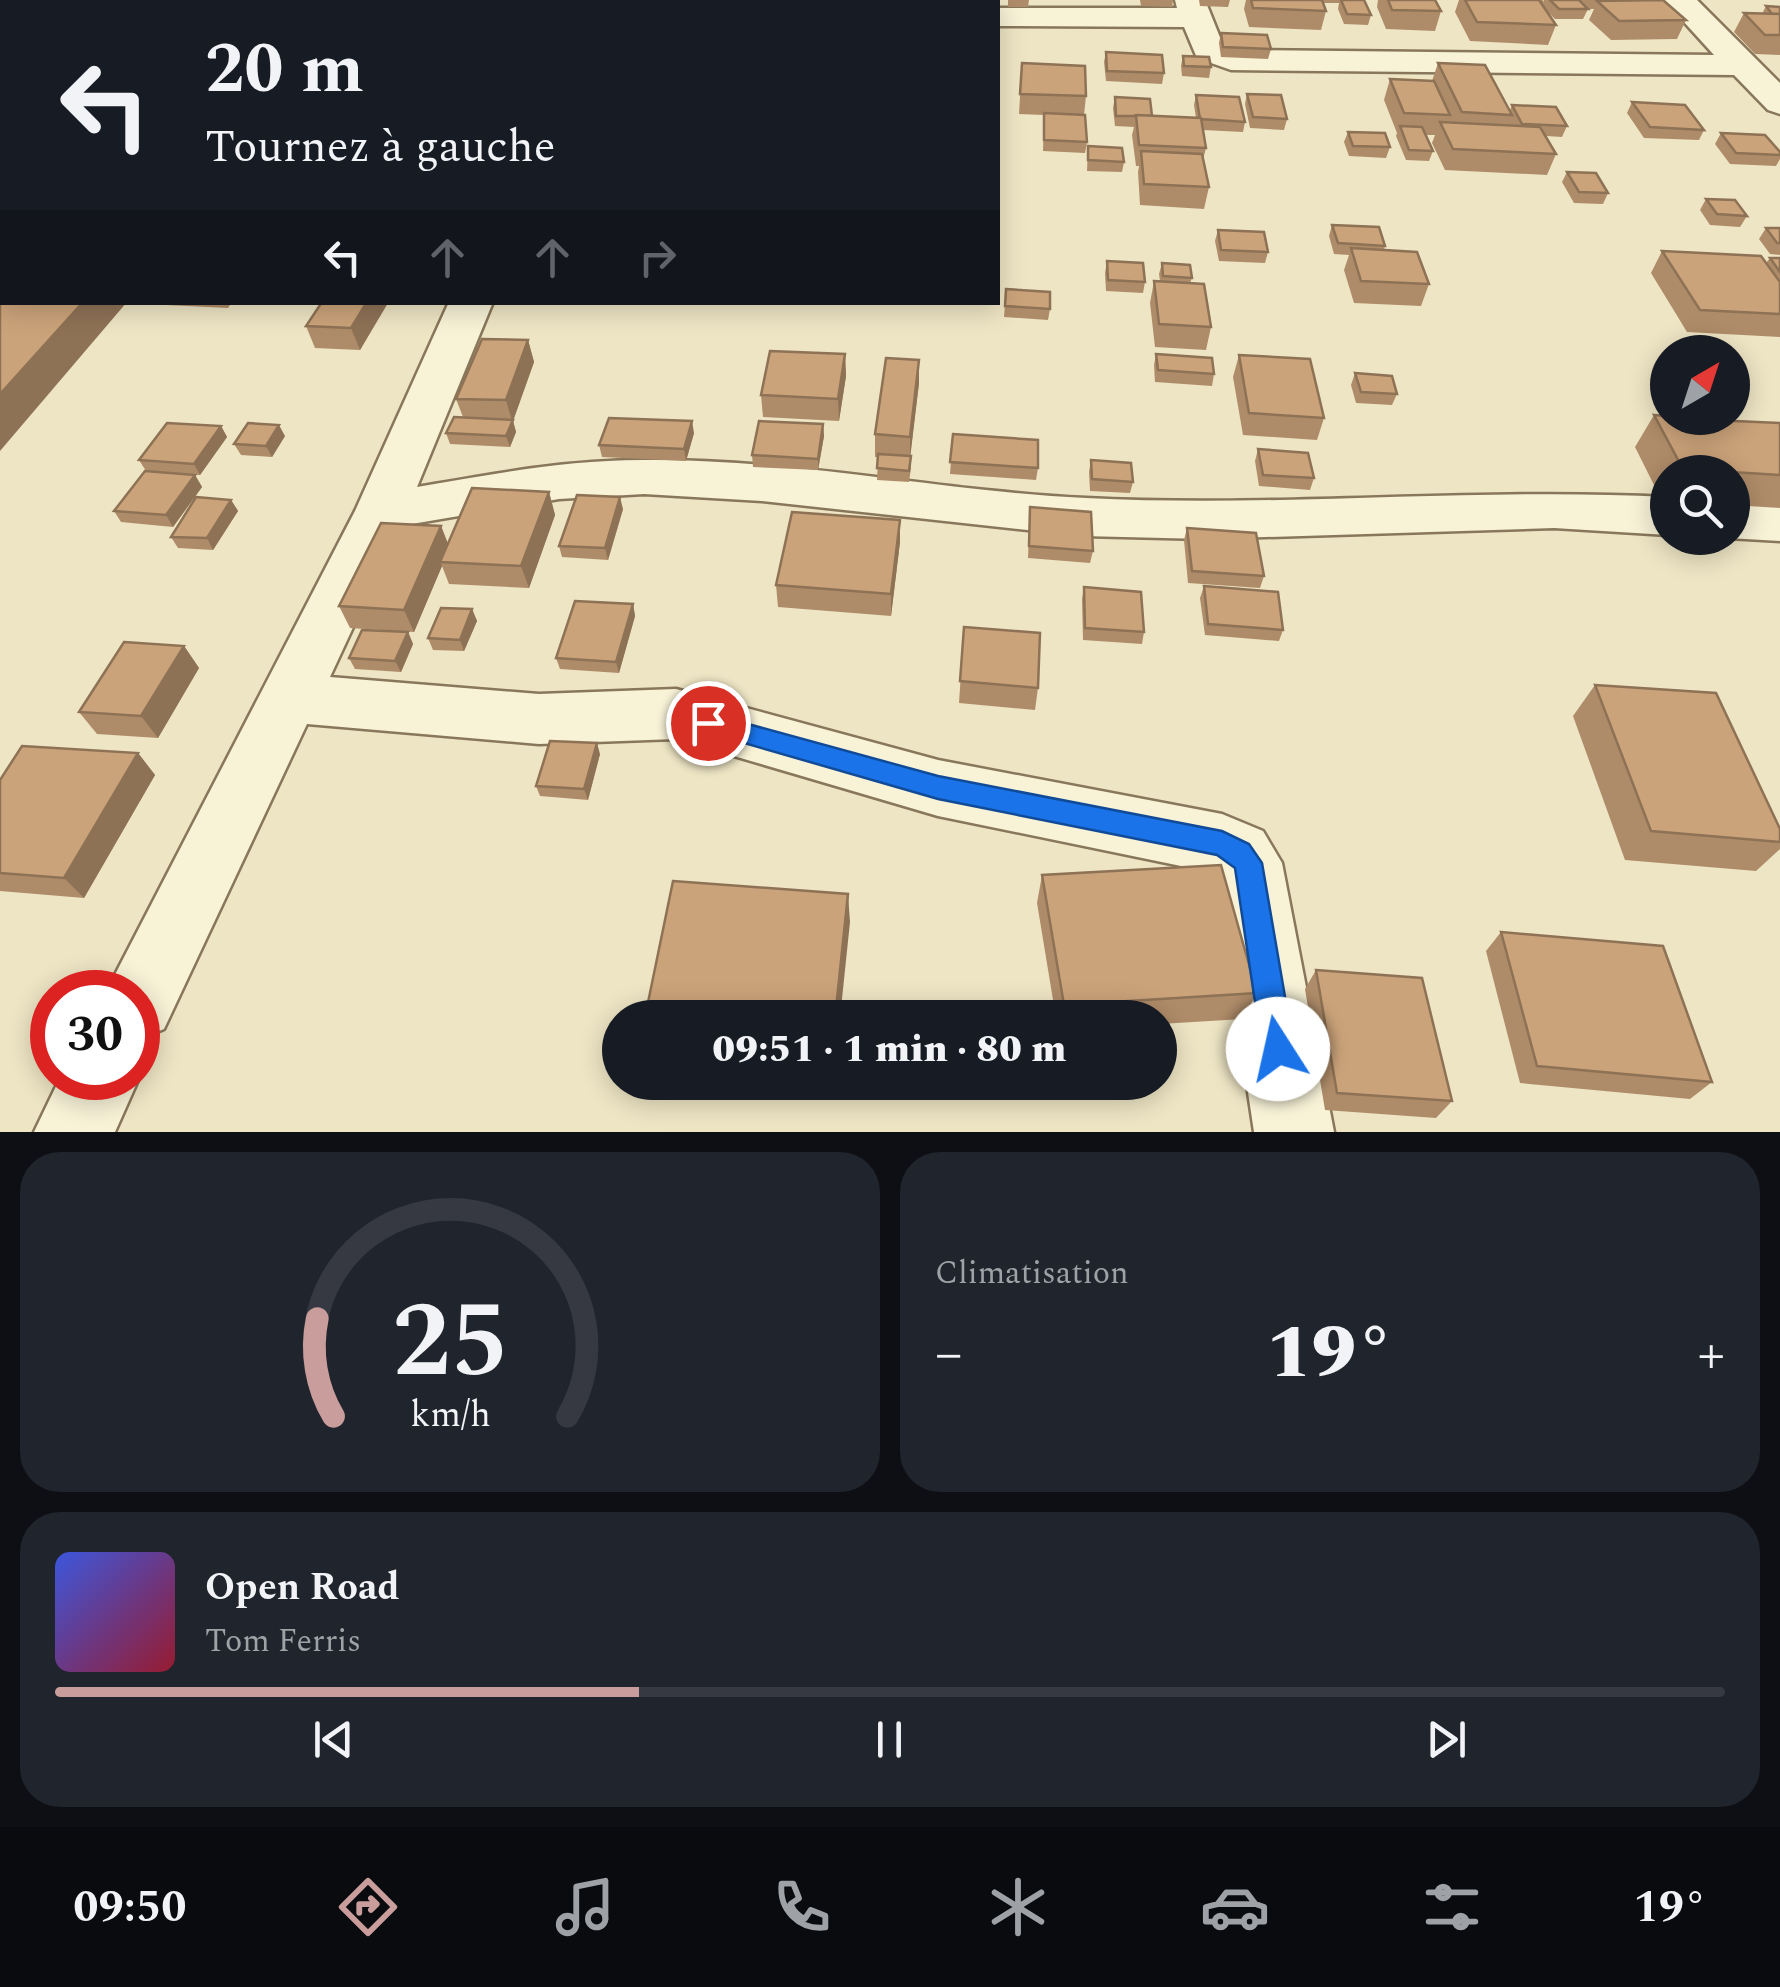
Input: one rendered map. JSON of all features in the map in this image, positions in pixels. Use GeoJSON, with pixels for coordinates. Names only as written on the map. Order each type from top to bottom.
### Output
{"type":"FeatureCollection","features":[{"type":"Feature","properties":{"kind":"street"},"geometry":{"type":"LineString","coordinates":[[1679,0],[1780,103]]}},
{"type":"Feature","properties":{"kind":"street"},"geometry":{"type":"LineString","coordinates":[[1000,17],[1192,9],[1209,51],[1231,60],[1744,64]]}},
{"type":"Feature","properties":{"kind":"street"},"geometry":{"type":"LineString","coordinates":[[155,970],[382,511],[469,305]]}},
{"type":"Feature","properties":{"kind":"street"},"geometry":{"type":"LineString","coordinates":[[382,511],[560,481],[644,477],[762,482],[1083,516],[1204,520],[1554,510],[1650,515]]}},
{"type":"Feature","properties":{"kind":"street"},"geometry":{"type":"LineString","coordinates":[[1750,521],[1780,522]]}},
{"type":"Feature","properties":{"kind":"street"},"geometry":{"type":"LineString","coordinates":[[289,698],[539,720],[676,714],[938,788],[1222,844],[1239,852],[1248,863],[1294,1132]]}},
{"type":"Feature","properties":{"kind":"street"},"geometry":{"type":"LineString","coordinates":[[74,1132],[90,1100]]}},
{"type":"Feature","properties":{"kind":"building"},"geometry":{"type":"Polygon","coordinates":[[[1251,0],[1322,0],[1326,11],[1253,8],[1251,0]]]}},
{"type":"Feature","properties":{"kind":"building"},"geometry":{"type":"Polygon","coordinates":[[[1341,0],[1364,0],[1371,15],[1347,14],[1341,0]]]}},
{"type":"Feature","properties":{"kind":"building"},"geometry":{"type":"Polygon","coordinates":[[[1388,0],[1435,0],[1441,11],[1392,10],[1388,0]]]}},
{"type":"Feature","properties":{"kind":"building"},"geometry":{"type":"Polygon","coordinates":[[[1465,0],[1539,0],[1556,25],[1477,22],[1465,0]]]}},
{"type":"Feature","properties":{"kind":"building"},"geometry":{"type":"Polygon","coordinates":[[[1550,0],[1579,0],[1588,9],[1559,9],[1550,0]]]}},
{"type":"Feature","properties":{"kind":"building"},"geometry":{"type":"Polygon","coordinates":[[[1663,0],[1686,20],[1619,21],[1597,1],[1663,0]]]}},
{"type":"Feature","properties":{"kind":"building"},"geometry":{"type":"Polygon","coordinates":[[[1766,6],[1780,7],[1780,14],[1772,14],[1766,6]]]}},
{"type":"Feature","properties":{"kind":"building"},"geometry":{"type":"Polygon","coordinates":[[[1744,13],[1780,14],[1780,35],[1765,35],[1744,13]]]}},
{"type":"Feature","properties":{"kind":"building"},"geometry":{"type":"Polygon","coordinates":[[[1221,33],[1267,35],[1271,49],[1223,47],[1221,33]]]}},
{"type":"Feature","properties":{"kind":"building"},"geometry":{"type":"Polygon","coordinates":[[[1106,52],[1162,55],[1164,73],[1107,71],[1106,52]]]}},
{"type":"Feature","properties":{"kind":"building"},"geometry":{"type":"Polygon","coordinates":[[[1183,56],[1209,57],[1211,67],[1184,66],[1183,56]]]}},
{"type":"Feature","properties":{"kind":"building"},"geometry":{"type":"Polygon","coordinates":[[[1022,63],[1085,66],[1086,96],[1020,94],[1022,63]]]}},
{"type":"Feature","properties":{"kind":"building"},"geometry":{"type":"Polygon","coordinates":[[[1438,63],[1485,65],[1512,115],[1462,112],[1438,63]]]}},
{"type":"Feature","properties":{"kind":"building"},"geometry":{"type":"Polygon","coordinates":[[[1390,79],[1434,81],[1450,115],[1404,113],[1390,79]]]}},
{"type":"Feature","properties":{"kind":"building"},"geometry":{"type":"Polygon","coordinates":[[[1247,94],[1281,95],[1287,119],[1253,117],[1247,94]]]}},
{"type":"Feature","properties":{"kind":"building"},"geometry":{"type":"Polygon","coordinates":[[[1196,95],[1239,97],[1245,122],[1200,119],[1196,95]]]}},
{"type":"Feature","properties":{"kind":"building"},"geometry":{"type":"Polygon","coordinates":[[[1115,97],[1150,99],[1152,116],[1116,116],[1115,97]]]}},
{"type":"Feature","properties":{"kind":"building"},"geometry":{"type":"Polygon","coordinates":[[[1632,102],[1685,105],[1704,130],[1650,127],[1632,102]]]}},
{"type":"Feature","properties":{"kind":"building"},"geometry":{"type":"Polygon","coordinates":[[[1512,105],[1556,107],[1567,126],[1522,124],[1512,105]]]}},
{"type":"Feature","properties":{"kind":"building"},"geometry":{"type":"Polygon","coordinates":[[[1044,113],[1085,115],[1087,142],[1044,140],[1044,113]]]}},
{"type":"Feature","properties":{"kind":"building"},"geometry":{"type":"Polygon","coordinates":[[[1136,115],[1201,118],[1206,148],[1139,145],[1136,115]]]}},
{"type":"Feature","properties":{"kind":"building"},"geometry":{"type":"Polygon","coordinates":[[[1440,122],[1540,127],[1556,154],[1453,149],[1440,122]]]}},
{"type":"Feature","properties":{"kind":"building"},"geometry":{"type":"Polygon","coordinates":[[[1400,126],[1422,127],[1433,151],[1409,150],[1400,126]]]}},
{"type":"Feature","properties":{"kind":"building"},"geometry":{"type":"Polygon","coordinates":[[[1348,132],[1385,133],[1390,147],[1353,146],[1348,132]]]}},
{"type":"Feature","properties":{"kind":"building"},"geometry":{"type":"Polygon","coordinates":[[[1721,133],[1765,135],[1780,155],[1736,153],[1721,133]]]}},
{"type":"Feature","properties":{"kind":"building"},"geometry":{"type":"Polygon","coordinates":[[[1088,146],[1122,148],[1124,162],[1088,160],[1088,146]]]}},
{"type":"Feature","properties":{"kind":"building"},"geometry":{"type":"Polygon","coordinates":[[[1141,151],[1202,154],[1209,187],[1144,184],[1141,151]]]}},
{"type":"Feature","properties":{"kind":"building"},"geometry":{"type":"Polygon","coordinates":[[[1567,172],[1596,173],[1608,193],[1579,192],[1567,172]]]}},
{"type":"Feature","properties":{"kind":"building"},"geometry":{"type":"Polygon","coordinates":[[[1706,199],[1735,200],[1747,216],[1717,214],[1706,199]]]}},
{"type":"Feature","properties":{"kind":"building"},"geometry":{"type":"Polygon","coordinates":[[[1332,225],[1379,227],[1385,246],[1338,243],[1332,225]]]}},
{"type":"Feature","properties":{"kind":"building"},"geometry":{"type":"Polygon","coordinates":[[[1766,228],[1780,228],[1780,243],[1777,243],[1766,228]]]}},
{"type":"Feature","properties":{"kind":"building"},"geometry":{"type":"Polygon","coordinates":[[[1218,230],[1264,232],[1268,252],[1221,250],[1218,230]]]}},
{"type":"Feature","properties":{"kind":"building"},"geometry":{"type":"Polygon","coordinates":[[[1351,248],[1417,252],[1429,284],[1361,281],[1351,248]]]}},
{"type":"Feature","properties":{"kind":"building"},"geometry":{"type":"Polygon","coordinates":[[[1662,251],[1761,256],[1780,282],[1780,314],[1700,310],[1662,251]]]}},
{"type":"Feature","properties":{"kind":"building"},"geometry":{"type":"Polygon","coordinates":[[[1770,258],[1780,258],[1780,272],[1770,258]]]}},
{"type":"Feature","properties":{"kind":"building"},"geometry":{"type":"Polygon","coordinates":[[[1107,261],[1143,263],[1145,282],[1108,280],[1107,261]]]}},
{"type":"Feature","properties":{"kind":"building"},"geometry":{"type":"Polygon","coordinates":[[[1162,263],[1190,265],[1192,278],[1163,276],[1162,263]]]}},
{"type":"Feature","properties":{"kind":"building"},"geometry":{"type":"Polygon","coordinates":[[[1154,281],[1204,284],[1211,327],[1159,324],[1154,281]]]}},
{"type":"Feature","properties":{"kind":"building"},"geometry":{"type":"Polygon","coordinates":[[[1006,289],[1050,292],[1050,309],[1005,306],[1006,289]]]}},
{"type":"Feature","properties":{"kind":"building"},"geometry":{"type":"Polygon","coordinates":[[[0,305],[80,305],[0,394],[0,305]]]}},
{"type":"Feature","properties":{"kind":"building"},"geometry":{"type":"Polygon","coordinates":[[[320,305],[365,305],[351,328],[306,326],[320,305]]]}},
{"type":"Feature","properties":{"kind":"building"},"geometry":{"type":"Polygon","coordinates":[[[482,339],[528,340],[506,400],[456,399],[482,339]]]}},
{"type":"Feature","properties":{"kind":"building"},"geometry":{"type":"Polygon","coordinates":[[[770,351],[845,354],[838,399],[761,395],[770,351]]]}},
{"type":"Feature","properties":{"kind":"building"},"geometry":{"type":"Polygon","coordinates":[[[1156,354],[1212,358],[1214,374],[1158,370],[1156,354]]]}},
{"type":"Feature","properties":{"kind":"building"},"geometry":{"type":"Polygon","coordinates":[[[1239,355],[1310,359],[1324,418],[1249,413],[1239,355]]]}},
{"type":"Feature","properties":{"kind":"building"},"geometry":{"type":"Polygon","coordinates":[[[886,358],[919,360],[910,437],[875,434],[886,358]]]}},
{"type":"Feature","properties":{"kind":"building"},"geometry":{"type":"Polygon","coordinates":[[[1355,373],[1392,376],[1397,394],[1361,392],[1355,373]]]}},
{"type":"Feature","properties":{"kind":"building"},"geometry":{"type":"Polygon","coordinates":[[[454,417],[513,420],[506,436],[446,433],[454,417]]]}},
{"type":"Feature","properties":{"kind":"building"},"geometry":{"type":"Polygon","coordinates":[[[609,418],[692,421],[684,449],[599,445],[609,418]]]}},
{"type":"Feature","properties":{"kind":"building"},"geometry":{"type":"Polygon","coordinates":[[[759,421],[823,424],[818,459],[752,455],[759,421]]]}},
{"type":"Feature","properties":{"kind":"building"},"geometry":{"type":"Polygon","coordinates":[[[1750,422],[1780,423],[1780,475],[1750,473],[1750,455],[1675,455],[1665,435],[1750,435],[1750,422]]]}},
{"type":"Feature","properties":{"kind":"building"},"geometry":{"type":"Polygon","coordinates":[[[167,423],[221,426],[194,464],[139,460],[167,423]]]}},
{"type":"Feature","properties":{"kind":"building"},"geometry":{"type":"Polygon","coordinates":[[[248,423],[279,425],[266,446],[234,444],[248,423]]]}},
{"type":"Feature","properties":{"kind":"building"},"geometry":{"type":"Polygon","coordinates":[[[953,434],[1038,440],[1038,468],[950,462],[953,434]]]}},
{"type":"Feature","properties":{"kind":"building"},"geometry":{"type":"Polygon","coordinates":[[[1258,449],[1308,453],[1314,478],[1263,475],[1258,449]]]}},
{"type":"Feature","properties":{"kind":"building"},"geometry":{"type":"Polygon","coordinates":[[[878,454],[911,456],[909,471],[877,468],[878,454]]]}},
{"type":"Feature","properties":{"kind":"building"},"geometry":{"type":"Polygon","coordinates":[[[1091,460],[1131,463],[1133,482],[1092,479],[1091,460]]]}},
{"type":"Feature","properties":{"kind":"building"},"geometry":{"type":"Polygon","coordinates":[[[145,471],[195,475],[166,515],[114,511],[145,471]]]}},
{"type":"Feature","properties":{"kind":"building"},"geometry":{"type":"Polygon","coordinates":[[[472,488],[549,492],[521,566],[440,562],[472,488]]]}},
{"type":"Feature","properties":{"kind":"building"},"geometry":{"type":"Polygon","coordinates":[[[577,495],[620,497],[605,548],[559,546],[577,495]]]}},
{"type":"Feature","properties":{"kind":"building"},"geometry":{"type":"Polygon","coordinates":[[[196,497],[231,500],[207,538],[171,537],[196,497]]]}},
{"type":"Feature","properties":{"kind":"building"},"geometry":{"type":"Polygon","coordinates":[[[1030,507],[1091,512],[1093,551],[1029,546],[1030,507]]]}},
{"type":"Feature","properties":{"kind":"building"},"geometry":{"type":"Polygon","coordinates":[[[792,512],[900,520],[891,594],[776,585],[792,512]]]}},
{"type":"Feature","properties":{"kind":"building"},"geometry":{"type":"Polygon","coordinates":[[[381,523],[441,526],[404,610],[339,606],[381,523]]]}},
{"type":"Feature","properties":{"kind":"building"},"geometry":{"type":"Polygon","coordinates":[[[1187,528],[1256,533],[1264,576],[1192,571],[1187,528]]]}},
{"type":"Feature","properties":{"kind":"building"},"geometry":{"type":"Polygon","coordinates":[[[1204,586],[1278,592],[1283,630],[1208,624],[1204,586]]]}},
{"type":"Feature","properties":{"kind":"building"},"geometry":{"type":"Polygon","coordinates":[[[1084,587],[1141,592],[1144,632],[1085,628],[1084,587]]]}},
{"type":"Feature","properties":{"kind":"building"},"geometry":{"type":"Polygon","coordinates":[[[575,601],[633,604],[616,662],[556,658],[575,601]]]}},
{"type":"Feature","properties":{"kind":"building"},"geometry":{"type":"Polygon","coordinates":[[[441,608],[472,609],[460,640],[428,638],[441,608]]]}},
{"type":"Feature","properties":{"kind":"building"},"geometry":{"type":"Polygon","coordinates":[[[964,627],[1040,633],[1038,688],[960,681],[964,627]]]}},
{"type":"Feature","properties":{"kind":"building"},"geometry":{"type":"Polygon","coordinates":[[[362,630],[408,632],[395,661],[349,658],[362,630]]]}},
{"type":"Feature","properties":{"kind":"building"},"geometry":{"type":"Polygon","coordinates":[[[124,642],[184,646],[141,716],[79,712],[124,642]]]}},
{"type":"Feature","properties":{"kind":"building"},"geometry":{"type":"Polygon","coordinates":[[[1595,685],[1716,693],[1780,829],[1780,842],[1651,831],[1595,685]]]}},
{"type":"Feature","properties":{"kind":"building"},"geometry":{"type":"Polygon","coordinates":[[[550,741],[597,743],[584,789],[536,786],[550,741]]]}},
{"type":"Feature","properties":{"kind":"building"},"geometry":{"type":"Polygon","coordinates":[[[22,746],[138,753],[64,878],[0,873],[0,780],[22,746]]]}},
{"type":"Feature","properties":{"kind":"building"},"geometry":{"type":"Polygon","coordinates":[[[1221,865],[1257,993],[1063,1000],[1042,875],[1221,865]]]}},
{"type":"Feature","properties":{"kind":"building"},"geometry":{"type":"Polygon","coordinates":[[[673,881],[848,894],[837,1000],[648,1000],[673,881]]]}},
{"type":"Feature","properties":{"kind":"building"},"geometry":{"type":"Polygon","coordinates":[[[1501,932],[1663,946],[1712,1082],[1537,1066],[1501,932]]]}},
{"type":"Feature","properties":{"kind":"building"},"geometry":{"type":"Polygon","coordinates":[[[1316,970],[1422,978],[1452,1101],[1337,1093],[1316,970]]]}},
{"type":"Feature","properties":{"kind":"route"},"geometry":{"type":"LineString","coordinates":[[708,723],[938,788],[1222,844],[1239,852],[1248,863],[1278,1049]]}}]}
